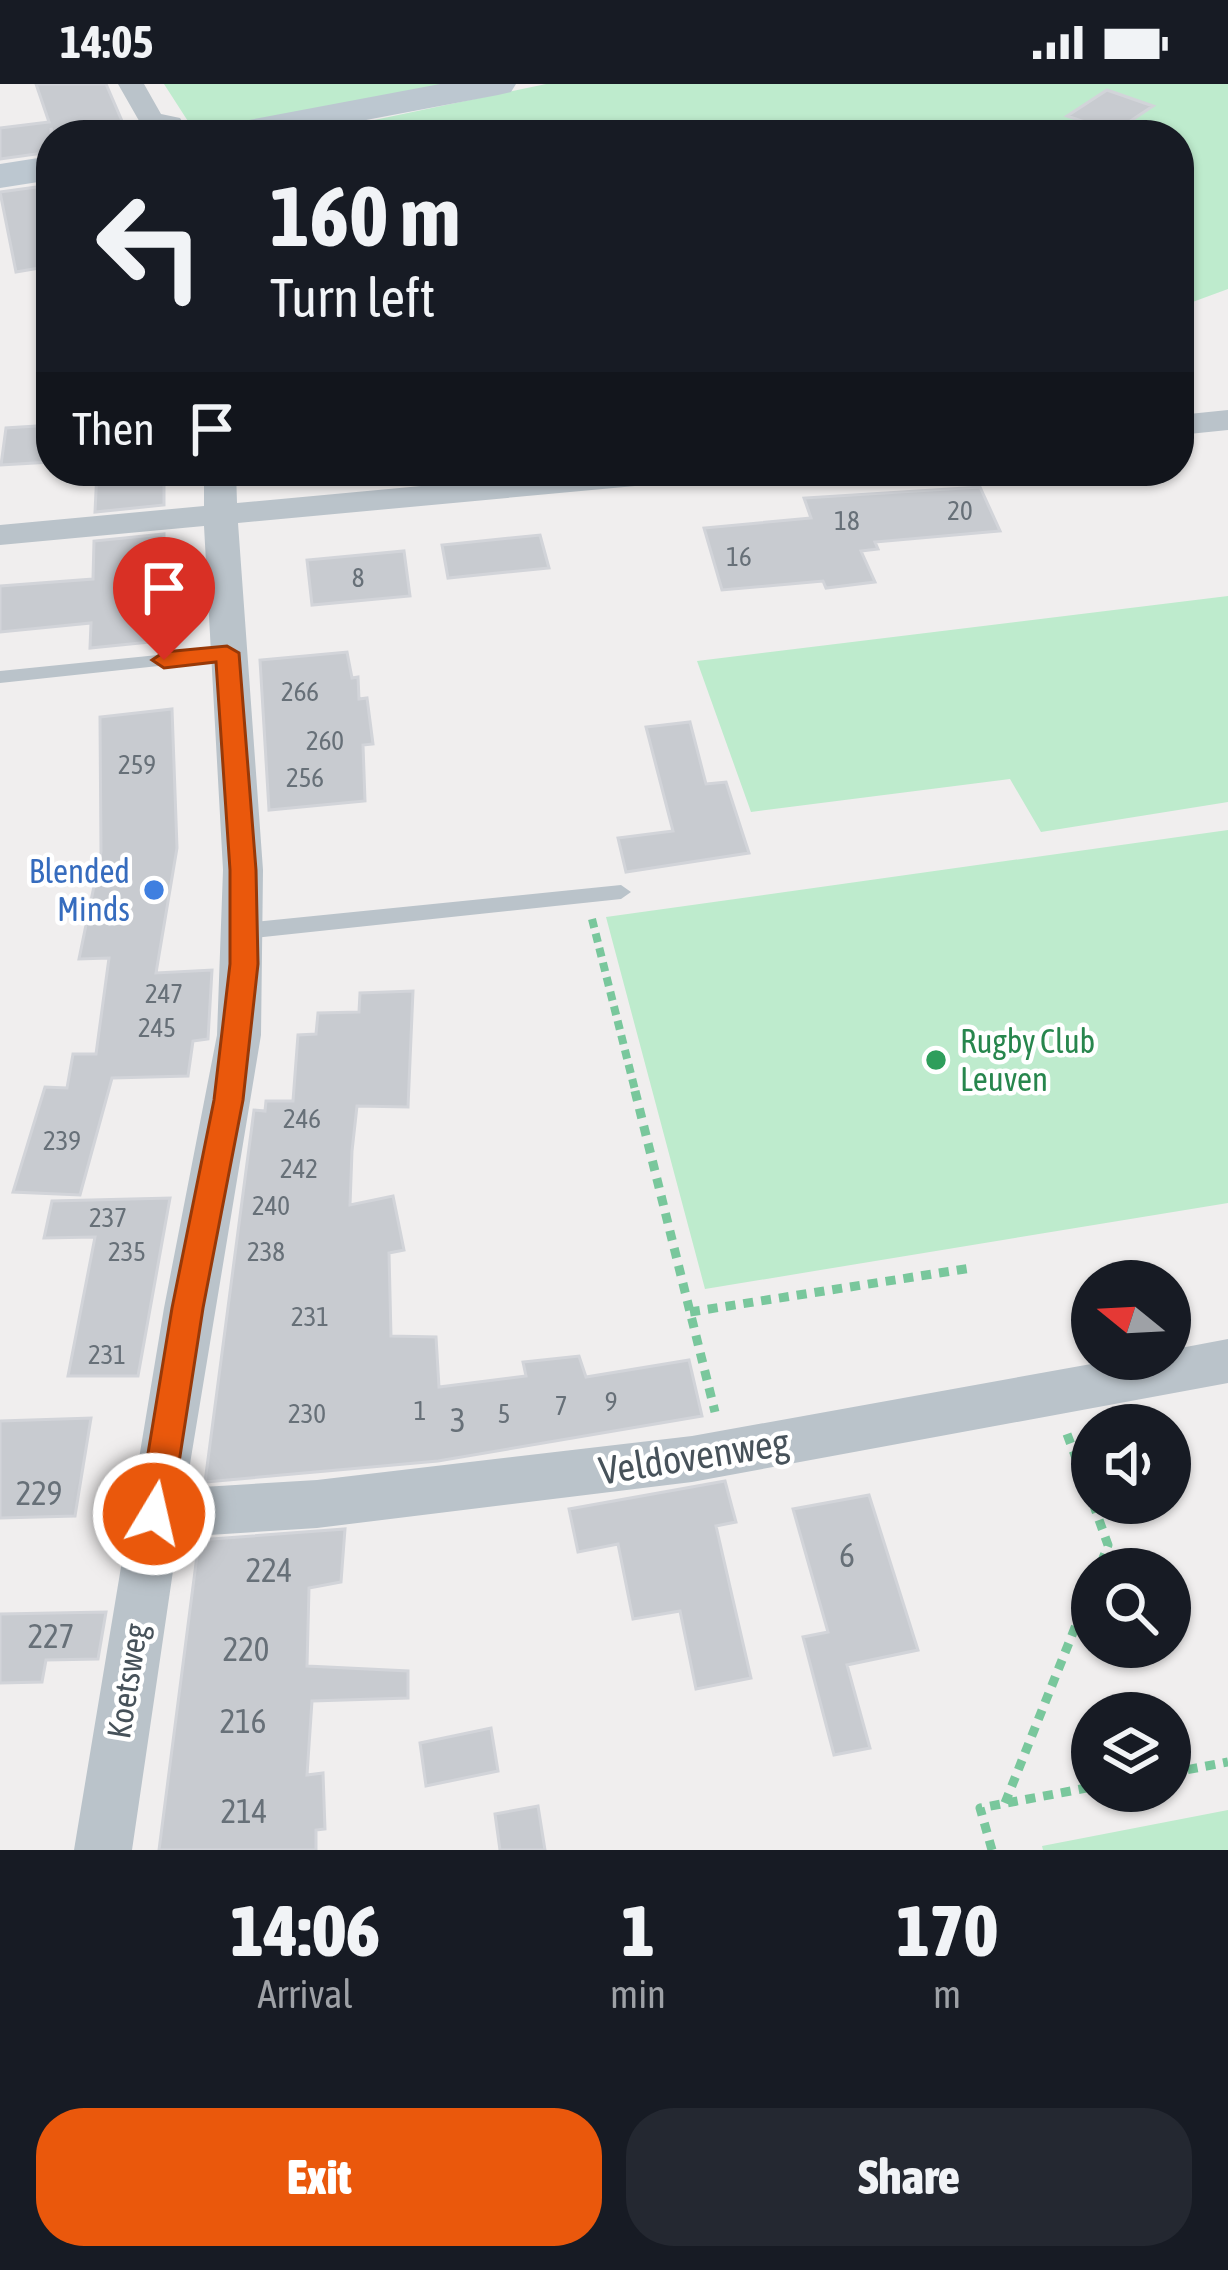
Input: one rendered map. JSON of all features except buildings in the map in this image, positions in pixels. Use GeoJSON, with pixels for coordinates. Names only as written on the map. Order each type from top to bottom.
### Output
{"type":"FeatureCollection","features":[{"type":"Feature","properties":{"kind":"street"},"geometry":{"type":"LineString","coordinates":[[131,84],[151,120]]}},
{"type":"Feature","properties":{"kind":"street"},"geometry":{"type":"LineString","coordinates":[[159,84],[178,113],[176,120]]}},
{"type":"Feature","properties":{"kind":"street"},"geometry":{"type":"LineString","coordinates":[[307,120],[498,84]]}},
{"type":"Feature","properties":{"kind":"street"},"geometry":{"type":"LineString","coordinates":[[0,176],[36,170]]}},
{"type":"Feature","properties":{"kind":"street"},"geometry":{"type":"LineString","coordinates":[[1194,424],[1228,421]]}},
{"type":"Feature","properties":{"kind":"street"},"geometry":{"type":"LineString","coordinates":[[0,535],[220,492],[354,486]]}},
{"type":"Feature","properties":{"kind":"street","name":"Koetsweg"},"geometry":{"type":"LineString","coordinates":[[103,1850],[188,1308],[238,1035],[244,932],[220,492]]}},
{"type":"Feature","properties":{"kind":"street","name":"Veldovenweg"},"geometry":{"type":"LineString","coordinates":[[154,1514],[317,1504],[725,1454],[1228,1361]]}},
{"type":"Feature","properties":{"kind":"lane"},"geometry":{"type":"LineString","coordinates":[[0,677],[227,653]]}},
{"type":"Feature","properties":{"kind":"lane"},"geometry":{"type":"LineString","coordinates":[[244,932],[621,892]]}},
{"type":"Feature","properties":{"kind":"path"},"geometry":{"type":"LineString","coordinates":[[586,895],[725,1454]]}},
{"type":"Feature","properties":{"kind":"path"},"geometry":{"type":"LineString","coordinates":[[690,1312],[971,1268]]}},
{"type":"Feature","properties":{"kind":"path"},"geometry":{"type":"LineString","coordinates":[[1052,1393],[1071,1445]]}},
{"type":"Feature","properties":{"kind":"path"},"geometry":{"type":"LineString","coordinates":[[1005,1803],[1071,1638]]}},
{"type":"Feature","properties":{"kind":"path"},"geometry":{"type":"LineString","coordinates":[[1191,1769],[1228,1762]]}},
{"type":"Feature","properties":{"kind":"path"},"geometry":{"type":"LineString","coordinates":[[992,1850],[980,1808],[1071,1791]]}},
{"type":"Feature","properties":{"kind":"green space"},"geometry":{"type":"Polygon","coordinates":[[[164,84],[458,84],[262,120],[187,120],[164,84]]]}},
{"type":"Feature","properties":{"kind":"green space"},"geometry":{"type":"Polygon","coordinates":[[[546,84],[1228,84],[1228,289],[1194,301],[1194,120],[374,120],[546,84]]]}},
{"type":"Feature","properties":{"kind":"green space"},"geometry":{"type":"Polygon","coordinates":[[[1228,596],[1228,802],[1041,832],[1010,779],[751,812],[697,661],[1228,596]]]}},
{"type":"Feature","properties":{"kind":"green space","name":"Rugby Club Leuven"},"geometry":{"type":"Polygon","coordinates":[[[1228,830],[1228,1203],[705,1289],[606,917],[1228,830]]]}},
{"type":"Feature","properties":{"kind":"green space"},"geometry":{"type":"Polygon","coordinates":[[[1228,1810],[1228,1850],[1043,1850],[1042,1846],[1228,1810]]]}},
{"type":"Feature","properties":{"kind":"place","name":"Blended Minds"},"geometry":{"type":"Point","coordinates":[154,890]}},
{"type":"Feature","properties":{"kind":"place","name":"Rugby Club Leuven"},"geometry":{"type":"Point","coordinates":[936,1060]}},
{"type":"Feature","properties":{"kind":"route"},"geometry":{"type":"LineString","coordinates":[[154,1514],[229,1100],[244,964],[243,870],[227,653],[164,660]]}}]}
